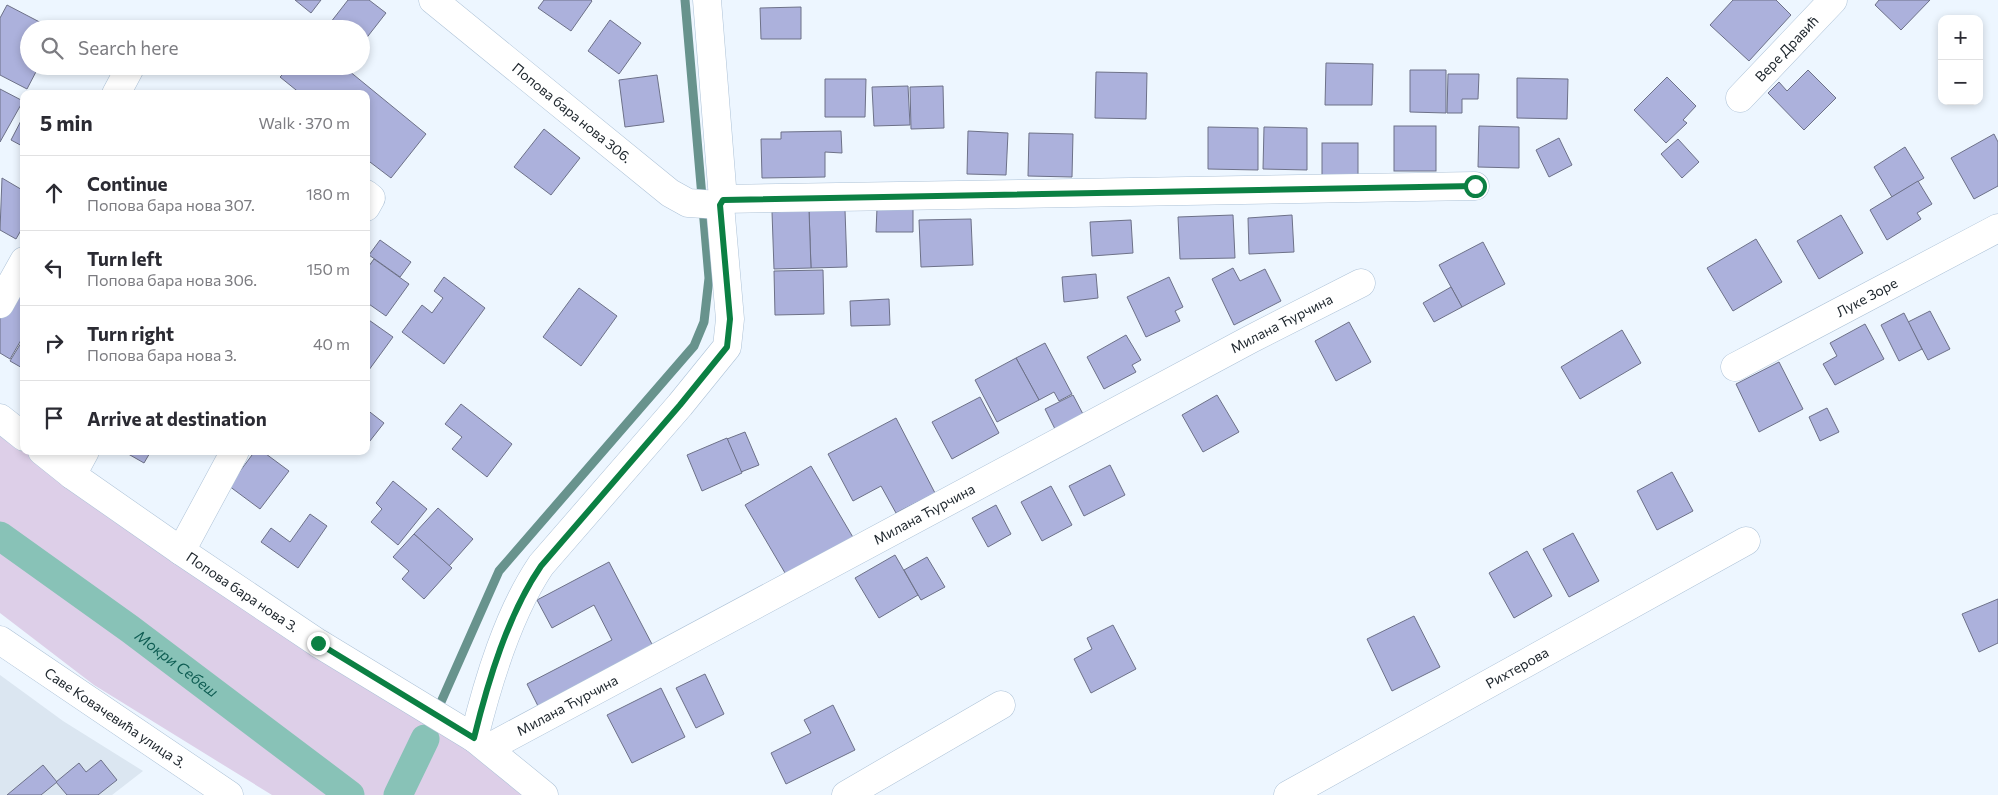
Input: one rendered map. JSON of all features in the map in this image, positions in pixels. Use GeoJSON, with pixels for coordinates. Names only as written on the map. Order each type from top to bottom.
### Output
{"type":"FeatureCollection","features":[{"type":"Feature","properties":{"kind":"street","name":"Попова бара нова 306."},"geometry":{"type":"LineString","coordinates":[[433,0],[670,194],[688,204],[1475,186]]}},
{"type":"Feature","properties":{"kind":"street"},"geometry":{"type":"LineString","coordinates":[[481,743],[484,696],[524,590],[541,566],[680,405],[727,347],[730,319],[720,203],[708,0]]}},
{"type":"Feature","properties":{"kind":"street","name":"Вере Дравић"},"geometry":{"type":"LineString","coordinates":[[1740,98],[1833,0]]}},
{"type":"Feature","properties":{"kind":"street","name":"Луке Зоре"},"geometry":{"type":"LineString","coordinates":[[1735,367],[1998,228]]}},
{"type":"Feature","properties":{"kind":"street"},"geometry":{"type":"LineString","coordinates":[[0,304],[20,268]]}},
{"type":"Feature","properties":{"kind":"street","name":"Милана Ћурчина"},"geometry":{"type":"LineString","coordinates":[[481,743],[1251,339],[1361,284]]}},
{"type":"Feature","properties":{"kind":"street"},"geometry":{"type":"LineString","coordinates":[[0,418],[20,434]]}},
{"type":"Feature","properties":{"kind":"street","name":"Попова бара нова 3."},"geometry":{"type":"LineString","coordinates":[[47,455],[72,476],[318,643],[481,743],[544,795]]}},
{"type":"Feature","properties":{"kind":"street"},"geometry":{"type":"LineString","coordinates":[[72,476],[83,455]]}},
{"type":"Feature","properties":{"kind":"street"},"geometry":{"type":"LineString","coordinates":[[181,551],[233,455]]}},
{"type":"Feature","properties":{"kind":"street","name":"Рихтерова"},"geometry":{"type":"LineString","coordinates":[[1288,795],[1746,540]]}},
{"type":"Feature","properties":{"kind":"street","name":"Саве Ковачевића улица 3."},"geometry":{"type":"LineString","coordinates":[[0,640],[229,795]]}},
{"type":"Feature","properties":{"kind":"street"},"geometry":{"type":"LineString","coordinates":[[846,795],[1001,705]]}},
{"type":"Feature","properties":{"kind":"shaded area"},"geometry":{"type":"Polygon","coordinates":[[[0,418],[20,434],[20,455],[48,455],[543,795],[272,795],[94,685],[0,613],[0,418]]]}},
{"type":"Feature","properties":{"kind":"shaded area"},"geometry":{"type":"Polygon","coordinates":[[[0,675],[63,721],[143,771],[112,795],[0,795],[0,675]]]}},
{"type":"Feature","properties":{"kind":"building"},"geometry":{"type":"Polygon","coordinates":[[[295,0],[321,0],[311,13],[295,0]]]}},
{"type":"Feature","properties":{"kind":"building"},"geometry":{"type":"Polygon","coordinates":[[[348,0],[369,0],[386,13],[370,33],[370,20],[332,20],[348,0]]]}},
{"type":"Feature","properties":{"kind":"building"},"geometry":{"type":"Polygon","coordinates":[[[544,0],[592,1],[571,31],[538,8],[544,0]]]}},
{"type":"Feature","properties":{"kind":"building"},"geometry":{"type":"Polygon","coordinates":[[[1733,0],[1776,0],[1791,15],[1749,61],[1710,25],[1733,0]]]}},
{"type":"Feature","properties":{"kind":"building"},"geometry":{"type":"Polygon","coordinates":[[[1879,0],[1930,0],[1901,30],[1875,5],[1879,0]]]}},
{"type":"Feature","properties":{"kind":"building"},"geometry":{"type":"Polygon","coordinates":[[[7,5],[36,20],[20,20],[20,75],[34,75],[27,89],[0,75],[0,18],[7,5]]]}},
{"type":"Feature","properties":{"kind":"building"},"geometry":{"type":"Polygon","coordinates":[[[801,7],[801,39],[761,39],[760,8],[801,7]]]}},
{"type":"Feature","properties":{"kind":"building"},"geometry":{"type":"Polygon","coordinates":[[[610,20],[641,43],[619,74],[588,51],[610,20]]]}},
{"type":"Feature","properties":{"kind":"building"},"geometry":{"type":"Polygon","coordinates":[[[1326,63],[1373,64],[1372,105],[1325,105],[1326,63]]]}},
{"type":"Feature","properties":{"kind":"building"},"geometry":{"type":"Polygon","coordinates":[[[1410,70],[1446,70],[1446,113],[1410,112],[1410,70]]]}},
{"type":"Feature","properties":{"kind":"building"},"geometry":{"type":"Polygon","coordinates":[[[1808,70],[1836,98],[1804,130],[1768,93],[1779,82],[1787,91],[1808,70]]]}},
{"type":"Feature","properties":{"kind":"building"},"geometry":{"type":"Polygon","coordinates":[[[1096,72],[1147,73],[1146,119],[1095,118],[1096,72]]]}},
{"type":"Feature","properties":{"kind":"building"},"geometry":{"type":"Polygon","coordinates":[[[1448,74],[1479,74],[1478,99],[1462,99],[1462,113],[1447,113],[1448,74]]]}},
{"type":"Feature","properties":{"kind":"building"},"geometry":{"type":"Polygon","coordinates":[[[282,75],[354,75],[426,134],[391,178],[370,162],[370,90],[296,90],[280,77],[282,75]]]}},
{"type":"Feature","properties":{"kind":"building"},"geometry":{"type":"Polygon","coordinates":[[[657,75],[664,122],[625,127],[619,80],[657,75]]]}},
{"type":"Feature","properties":{"kind":"building"},"geometry":{"type":"Polygon","coordinates":[[[1667,77],[1696,106],[1683,120],[1687,123],[1666,143],[1634,110],[1667,77]]]}},
{"type":"Feature","properties":{"kind":"building"},"geometry":{"type":"Polygon","coordinates":[[[1517,78],[1568,79],[1567,119],[1517,118],[1517,78]]]}},
{"type":"Feature","properties":{"kind":"building"},"geometry":{"type":"Polygon","coordinates":[[[825,79],[866,79],[865,117],[825,117],[825,79]]]}},
{"type":"Feature","properties":{"kind":"building"},"geometry":{"type":"Polygon","coordinates":[[[908,86],[910,125],[874,126],[872,87],[908,86]]]}},
{"type":"Feature","properties":{"kind":"building"},"geometry":{"type":"Polygon","coordinates":[[[943,86],[944,128],[911,129],[910,87],[943,86]]]}},
{"type":"Feature","properties":{"kind":"building"},"geometry":{"type":"Polygon","coordinates":[[[0,89],[20,99],[20,106],[0,142],[0,89]]]}},
{"type":"Feature","properties":{"kind":"building"},"geometry":{"type":"Polygon","coordinates":[[[20,123],[20,145],[11,140],[20,123]]]}},
{"type":"Feature","properties":{"kind":"building"},"geometry":{"type":"Polygon","coordinates":[[[1394,126],[1436,126],[1436,171],[1394,171],[1394,126]]]}},
{"type":"Feature","properties":{"kind":"building"},"geometry":{"type":"Polygon","coordinates":[[[1479,126],[1519,127],[1519,168],[1478,167],[1479,126]]]}},
{"type":"Feature","properties":{"kind":"building"},"geometry":{"type":"Polygon","coordinates":[[[1208,127],[1258,128],[1258,170],[1208,169],[1208,127]]]}},
{"type":"Feature","properties":{"kind":"building"},"geometry":{"type":"Polygon","coordinates":[[[1264,127],[1307,128],[1307,170],[1263,169],[1264,127]]]}},
{"type":"Feature","properties":{"kind":"building"},"geometry":{"type":"Polygon","coordinates":[[[544,129],[580,158],[551,195],[514,167],[544,129]]]}},
{"type":"Feature","properties":{"kind":"building"},"geometry":{"type":"Polygon","coordinates":[[[841,131],[842,153],[825,152],[825,177],[762,178],[761,139],[781,139],[781,132],[841,131]]]}},
{"type":"Feature","properties":{"kind":"building"},"geometry":{"type":"Polygon","coordinates":[[[968,131],[1008,133],[1006,175],[967,174],[968,131]]]}},
{"type":"Feature","properties":{"kind":"building"},"geometry":{"type":"Polygon","coordinates":[[[1029,133],[1073,134],[1072,177],[1028,176],[1029,133]]]}},
{"type":"Feature","properties":{"kind":"building"},"geometry":{"type":"Polygon","coordinates":[[[1994,134],[1998,142],[1998,186],[1974,199],[1951,158],[1994,134]]]}},
{"type":"Feature","properties":{"kind":"building"},"geometry":{"type":"Polygon","coordinates":[[[1559,138],[1572,165],[1549,177],[1536,150],[1559,138]]]}},
{"type":"Feature","properties":{"kind":"building"},"geometry":{"type":"Polygon","coordinates":[[[1678,139],[1699,162],[1682,178],[1661,154],[1678,139]]]}},
{"type":"Feature","properties":{"kind":"building"},"geometry":{"type":"Polygon","coordinates":[[[1322,143],[1358,143],[1358,176],[1322,176],[1322,143]]]}},
{"type":"Feature","properties":{"kind":"building"},"geometry":{"type":"Polygon","coordinates":[[[1905,147],[1924,178],[1892,197],[1874,167],[1905,147]]]}},
{"type":"Feature","properties":{"kind":"building"},"geometry":{"type":"Polygon","coordinates":[[[2,178],[20,189],[20,232],[16,239],[0,230],[2,178]]]}},
{"type":"Feature","properties":{"kind":"building"},"geometry":{"type":"Polygon","coordinates":[[[1918,181],[1932,204],[1917,213],[1921,219],[1887,240],[1870,210],[1918,181]]]}},
{"type":"Feature","properties":{"kind":"building"},"geometry":{"type":"Polygon","coordinates":[[[877,208],[913,208],[913,232],[876,232],[877,208]]]}},
{"type":"Feature","properties":{"kind":"building"},"geometry":{"type":"Polygon","coordinates":[[[809,210],[845,210],[847,267],[811,268],[809,210]]]}},
{"type":"Feature","properties":{"kind":"building"},"geometry":{"type":"Polygon","coordinates":[[[809,210],[811,268],[774,269],[772,212],[809,210]]]}},
{"type":"Feature","properties":{"kind":"building"},"geometry":{"type":"Polygon","coordinates":[[[1233,215],[1235,258],[1180,259],[1178,217],[1233,215]]]}},
{"type":"Feature","properties":{"kind":"building"},"geometry":{"type":"Polygon","coordinates":[[[1292,215],[1294,252],[1249,254],[1248,218],[1292,215]]]}},
{"type":"Feature","properties":{"kind":"building"},"geometry":{"type":"Polygon","coordinates":[[[1841,215],[1863,253],[1819,279],[1797,241],[1841,215]]]}},
{"type":"Feature","properties":{"kind":"building"},"geometry":{"type":"Polygon","coordinates":[[[971,219],[973,265],[921,267],[919,220],[971,219]]]}},
{"type":"Feature","properties":{"kind":"building"},"geometry":{"type":"Polygon","coordinates":[[[1131,220],[1133,253],[1092,256],[1090,222],[1131,220]]]}},
{"type":"Feature","properties":{"kind":"building"},"geometry":{"type":"Polygon","coordinates":[[[1756,239],[1782,282],[1733,311],[1707,268],[1756,239]]]}},
{"type":"Feature","properties":{"kind":"building"},"geometry":{"type":"Polygon","coordinates":[[[380,240],[411,262],[400,277],[370,256],[380,240]]]}},
{"type":"Feature","properties":{"kind":"building"},"geometry":{"type":"Polygon","coordinates":[[[1483,242],[1505,284],[1462,307],[1439,265],[1483,242]]]}},
{"type":"Feature","properties":{"kind":"building"},"geometry":{"type":"Polygon","coordinates":[[[374,259],[409,284],[386,316],[370,305],[370,264],[374,259]]]}},
{"type":"Feature","properties":{"kind":"building"},"geometry":{"type":"Polygon","coordinates":[[[1233,268],[1240,281],[1265,269],[1281,301],[1234,325],[1212,279],[1233,268]]]}},
{"type":"Feature","properties":{"kind":"building"},"geometry":{"type":"Polygon","coordinates":[[[823,270],[824,314],[775,315],[774,271],[823,270]]]}},
{"type":"Feature","properties":{"kind":"building"},"geometry":{"type":"Polygon","coordinates":[[[1096,274],[1098,298],[1064,302],[1062,277],[1096,274]]]}},
{"type":"Feature","properties":{"kind":"building"},"geometry":{"type":"Polygon","coordinates":[[[444,277],[485,308],[444,364],[402,332],[422,305],[432,313],[443,298],[434,291],[444,277]]]}},
{"type":"Feature","properties":{"kind":"building"},"geometry":{"type":"Polygon","coordinates":[[[1169,277],[1183,307],[1175,311],[1180,321],[1146,337],[1127,297],[1169,277]]]}},
{"type":"Feature","properties":{"kind":"building"},"geometry":{"type":"Polygon","coordinates":[[[1451,287],[1462,307],[1434,322],[1423,303],[1451,287]]]}},
{"type":"Feature","properties":{"kind":"building"},"geometry":{"type":"Polygon","coordinates":[[[579,288],[617,316],[581,366],[543,337],[579,288]]]}},
{"type":"Feature","properties":{"kind":"building"},"geometry":{"type":"Polygon","coordinates":[[[13,293],[20,297],[20,342],[10,359],[0,353],[0,315],[13,293]]]}},
{"type":"Feature","properties":{"kind":"building"},"geometry":{"type":"Polygon","coordinates":[[[889,299],[890,325],[851,326],[850,301],[889,299]]]}},
{"type":"Feature","properties":{"kind":"building"},"geometry":{"type":"Polygon","coordinates":[[[1930,311],[1950,349],[1928,360],[1908,322],[1930,311]]]}},
{"type":"Feature","properties":{"kind":"building"},"geometry":{"type":"Polygon","coordinates":[[[1904,313],[1922,349],[1899,361],[1881,325],[1904,313]]]}},
{"type":"Feature","properties":{"kind":"building"},"geometry":{"type":"Polygon","coordinates":[[[370,321],[393,337],[370,369],[370,321]]]}},
{"type":"Feature","properties":{"kind":"building"},"geometry":{"type":"Polygon","coordinates":[[[1349,322],[1371,362],[1336,381],[1315,341],[1349,322]]]}},
{"type":"Feature","properties":{"kind":"building"},"geometry":{"type":"Polygon","coordinates":[[[1865,324],[1884,359],[1835,385],[1823,364],[1837,356],[1830,343],[1865,324]]]}},
{"type":"Feature","properties":{"kind":"building"},"geometry":{"type":"Polygon","coordinates":[[[1622,330],[1641,363],[1580,399],[1561,367],[1622,330]]]}},
{"type":"Feature","properties":{"kind":"building"},"geometry":{"type":"Polygon","coordinates":[[[1126,335],[1141,360],[1132,365],[1136,372],[1104,389],[1087,357],[1126,335]]]}},
{"type":"Feature","properties":{"kind":"building"},"geometry":{"type":"Polygon","coordinates":[[[1045,343],[1072,394],[1059,401],[1054,392],[1039,400],[1016,358],[1045,343]]]}},
{"type":"Feature","properties":{"kind":"building"},"geometry":{"type":"Polygon","coordinates":[[[20,345],[20,367],[10,361],[20,345]]]}},
{"type":"Feature","properties":{"kind":"building"},"geometry":{"type":"Polygon","coordinates":[[[1016,358],[1039,400],[997,422],[975,380],[1016,358]]]}},
{"type":"Feature","properties":{"kind":"building"},"geometry":{"type":"Polygon","coordinates":[[[1779,362],[1803,409],[1759,432],[1736,384],[1779,362]]]}},
{"type":"Feature","properties":{"kind":"building"},"geometry":{"type":"Polygon","coordinates":[[[1073,395],[1084,416],[1056,431],[1045,409],[1073,395]]]}},
{"type":"Feature","properties":{"kind":"building"},"geometry":{"type":"Polygon","coordinates":[[[1217,395],[1239,432],[1203,452],[1182,415],[1217,395]]]}},
{"type":"Feature","properties":{"kind":"building"},"geometry":{"type":"Polygon","coordinates":[[[980,397],[999,433],[952,459],[932,422],[980,397]]]}},
{"type":"Feature","properties":{"kind":"building"},"geometry":{"type":"Polygon","coordinates":[[[461,404],[512,444],[487,477],[452,449],[462,437],[445,424],[461,404]]]}},
{"type":"Feature","properties":{"kind":"building"},"geometry":{"type":"Polygon","coordinates":[[[1827,408],[1839,432],[1820,441],[1809,417],[1827,408]]]}},
{"type":"Feature","properties":{"kind":"building"},"geometry":{"type":"Polygon","coordinates":[[[370,412],[384,423],[370,441],[370,412]]]}},
{"type":"Feature","properties":{"kind":"building"},"geometry":{"type":"Polygon","coordinates":[[[896,418],[935,493],[896,513],[881,486],[853,501],[828,454],[896,418]]]}},
{"type":"Feature","properties":{"kind":"building"},"geometry":{"type":"Polygon","coordinates":[[[745,432],[759,465],[741,472],[727,439],[745,432]]]}},
{"type":"Feature","properties":{"kind":"building"},"geometry":{"type":"Polygon","coordinates":[[[727,438],[742,473],[702,491],[687,455],[727,438]]]}},
{"type":"Feature","properties":{"kind":"building"},"geometry":{"type":"Polygon","coordinates":[[[130,455],[149,455],[144,463],[130,455]]]}},
{"type":"Feature","properties":{"kind":"building"},"geometry":{"type":"Polygon","coordinates":[[[252,455],[267,455],[289,471],[260,509],[229,486],[252,455]]]}},
{"type":"Feature","properties":{"kind":"building"},"geometry":{"type":"Polygon","coordinates":[[[1110,465],[1125,495],[1084,516],[1069,486],[1110,465]]]}},
{"type":"Feature","properties":{"kind":"building"},"geometry":{"type":"Polygon","coordinates":[[[811,466],[854,539],[788,578],[745,505],[811,466]]]}},
{"type":"Feature","properties":{"kind":"building"},"geometry":{"type":"Polygon","coordinates":[[[1672,472],[1693,511],[1657,530],[1637,491],[1672,472]]]}},
{"type":"Feature","properties":{"kind":"building"},"geometry":{"type":"Polygon","coordinates":[[[393,481],[427,509],[398,545],[371,522],[382,509],[376,503],[393,481]]]}},
{"type":"Feature","properties":{"kind":"building"},"geometry":{"type":"Polygon","coordinates":[[[1051,486],[1072,525],[1042,541],[1021,502],[1051,486]]]}},
{"type":"Feature","properties":{"kind":"building"},"geometry":{"type":"Polygon","coordinates":[[[996,505],[1011,534],[988,547],[972,518],[996,505]]]}},
{"type":"Feature","properties":{"kind":"building"},"geometry":{"type":"Polygon","coordinates":[[[438,508],[473,539],[449,566],[414,534],[438,508]]]}},
{"type":"Feature","properties":{"kind":"building"},"geometry":{"type":"Polygon","coordinates":[[[310,514],[327,526],[298,568],[261,542],[271,528],[290,542],[310,514]]]}},
{"type":"Feature","properties":{"kind":"building"},"geometry":{"type":"Polygon","coordinates":[[[1573,533],[1599,581],[1569,597],[1543,549],[1573,533]]]}},
{"type":"Feature","properties":{"kind":"building"},"geometry":{"type":"Polygon","coordinates":[[[414,534],[452,568],[424,599],[402,579],[409,571],[393,557],[414,534]]]}},
{"type":"Feature","properties":{"kind":"building"},"geometry":{"type":"Polygon","coordinates":[[[1527,551],[1552,596],[1514,618],[1489,573],[1527,551]]]}},
{"type":"Feature","properties":{"kind":"building"},"geometry":{"type":"Polygon","coordinates":[[[895,555],[918,595],[879,618],[855,578],[895,555]]]}},
{"type":"Feature","properties":{"kind":"building"},"geometry":{"type":"Polygon","coordinates":[[[927,557],[945,587],[921,600],[904,570],[927,557]]]}},
{"type":"Feature","properties":{"kind":"building"},"geometry":{"type":"Polygon","coordinates":[[[609,562],[654,648],[539,708],[527,684],[612,640],[594,605],[552,628],[537,600],[609,562]]]}},
{"type":"Feature","properties":{"kind":"building"},"geometry":{"type":"Polygon","coordinates":[[[1998,599],[1998,643],[1979,652],[1962,614],[1998,599]]]}},
{"type":"Feature","properties":{"kind":"building"},"geometry":{"type":"Polygon","coordinates":[[[1414,616],[1440,667],[1392,691],[1367,639],[1414,616]]]}},
{"type":"Feature","properties":{"kind":"building"},"geometry":{"type":"Polygon","coordinates":[[[1113,625],[1136,669],[1091,693],[1074,659],[1092,649],[1087,638],[1113,625]]]}},
{"type":"Feature","properties":{"kind":"building"},"geometry":{"type":"Polygon","coordinates":[[[705,674],[724,714],[696,728],[676,688],[705,674]]]}},
{"type":"Feature","properties":{"kind":"building"},"geometry":{"type":"Polygon","coordinates":[[[661,688],[685,737],[632,763],[607,715],[661,688]]]}},
{"type":"Feature","properties":{"kind":"building"},"geometry":{"type":"Polygon","coordinates":[[[833,705],[855,750],[786,784],[771,753],[811,733],[804,720],[833,705]]]}},
{"type":"Feature","properties":{"kind":"building"},"geometry":{"type":"Polygon","coordinates":[[[101,760],[117,780],[98,795],[67,795],[56,782],[79,763],[86,772],[101,760]]]}},
{"type":"Feature","properties":{"kind":"building"},"geometry":{"type":"Polygon","coordinates":[[[43,765],[57,782],[41,795],[7,795],[43,765]]]}},
{"type":"Feature","properties":{"kind":"waterway"},"geometry":{"type":"LineString","coordinates":[[441,702],[499,571],[694,346],[704,322],[709,278],[685,0]]}},
{"type":"Feature","properties":{"kind":"waterway","name":"Мокри Себеш"},"geometry":{"type":"LineString","coordinates":[[0,536],[130,629],[350,795]]}},
{"type":"Feature","properties":{"kind":"waterway"},"geometry":{"type":"LineString","coordinates":[[398,795],[425,739]]}},
{"type":"Feature","properties":{"kind":"route"},"geometry":{"type":"LineString","coordinates":[[318,643],[474,738],[484,696],[524,590],[541,566],[680,405],[727,347],[730,319],[720,205],[723,200],[1475,186]]}}]}
